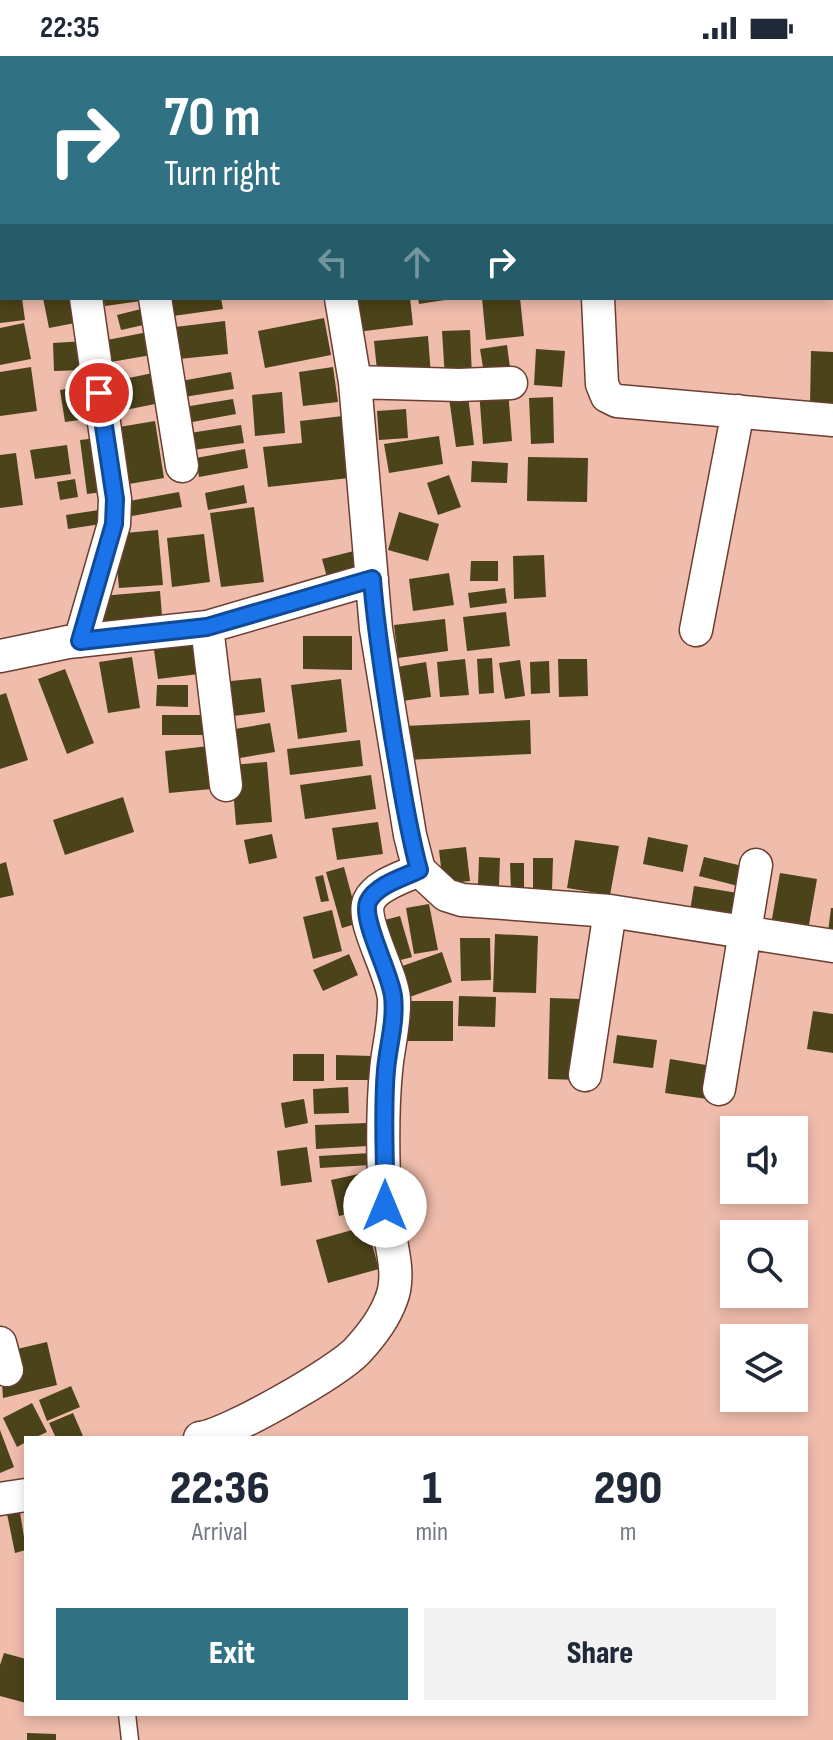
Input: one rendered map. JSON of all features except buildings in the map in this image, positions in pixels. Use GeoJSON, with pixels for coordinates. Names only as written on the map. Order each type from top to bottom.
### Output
{"type":"FeatureCollection","features":[{"type":"Feature","properties":{"kind":"street"},"geometry":{"type":"LineString","coordinates":[[80,641],[114,524],[115,499],[86,300]]}},
{"type":"Feature","properties":{"kind":"street"},"geometry":{"type":"LineString","coordinates":[[155,300],[182,466]]}},
{"type":"Feature","properties":{"kind":"street"},"geometry":{"type":"LineString","coordinates":[[341,300],[355,382],[376,629],[402,791],[419,870],[446,895],[462,900],[610,911],[833,946]]}},
{"type":"Feature","properties":{"kind":"street"},"geometry":{"type":"LineString","coordinates":[[598,300],[602,384],[607,396],[617,401],[833,420]]}},
{"type":"Feature","properties":{"kind":"street"},"geometry":{"type":"LineString","coordinates":[[355,382],[511,383]]}},
{"type":"Feature","properties":{"kind":"street"},"geometry":{"type":"LineString","coordinates":[[696,630],[738,411]]}},
{"type":"Feature","properties":{"kind":"street"},"geometry":{"type":"LineString","coordinates":[[0,656],[80,641],[207,627],[372,579]]}},
{"type":"Feature","properties":{"kind":"street"},"geometry":{"type":"LineString","coordinates":[[207,627],[226,785]]}},
{"type":"Feature","properties":{"kind":"street"},"geometry":{"type":"LineString","coordinates":[[719,1089],[756,865]]}},
{"type":"Feature","properties":{"kind":"street"},"geometry":{"type":"LineString","coordinates":[[211,1436],[247,1420],[355,1353],[375,1329],[392,1299],[395,1278],[385,1206],[386,1071],[394,998],[366,911],[369,901],[384,887],[419,870]]}},
{"type":"Feature","properties":{"kind":"street"},"geometry":{"type":"LineString","coordinates":[[585,1075],[610,911]]}},
{"type":"Feature","properties":{"kind":"street"},"geometry":{"type":"LineString","coordinates":[[0,1499],[24,1495]]}},
{"type":"Feature","properties":{"kind":"lane"},"geometry":{"type":"LineString","coordinates":[[127,1716],[130,1740]]}},
{"type":"Feature","properties":{"kind":"route"},"geometry":{"type":"LineString","coordinates":[[99,393],[115,499],[114,524],[80,641],[207,627],[372,579],[376,629],[410,835],[419,870],[384,887],[369,901],[366,911],[394,998],[386,1071],[385,1206]]}}]}
